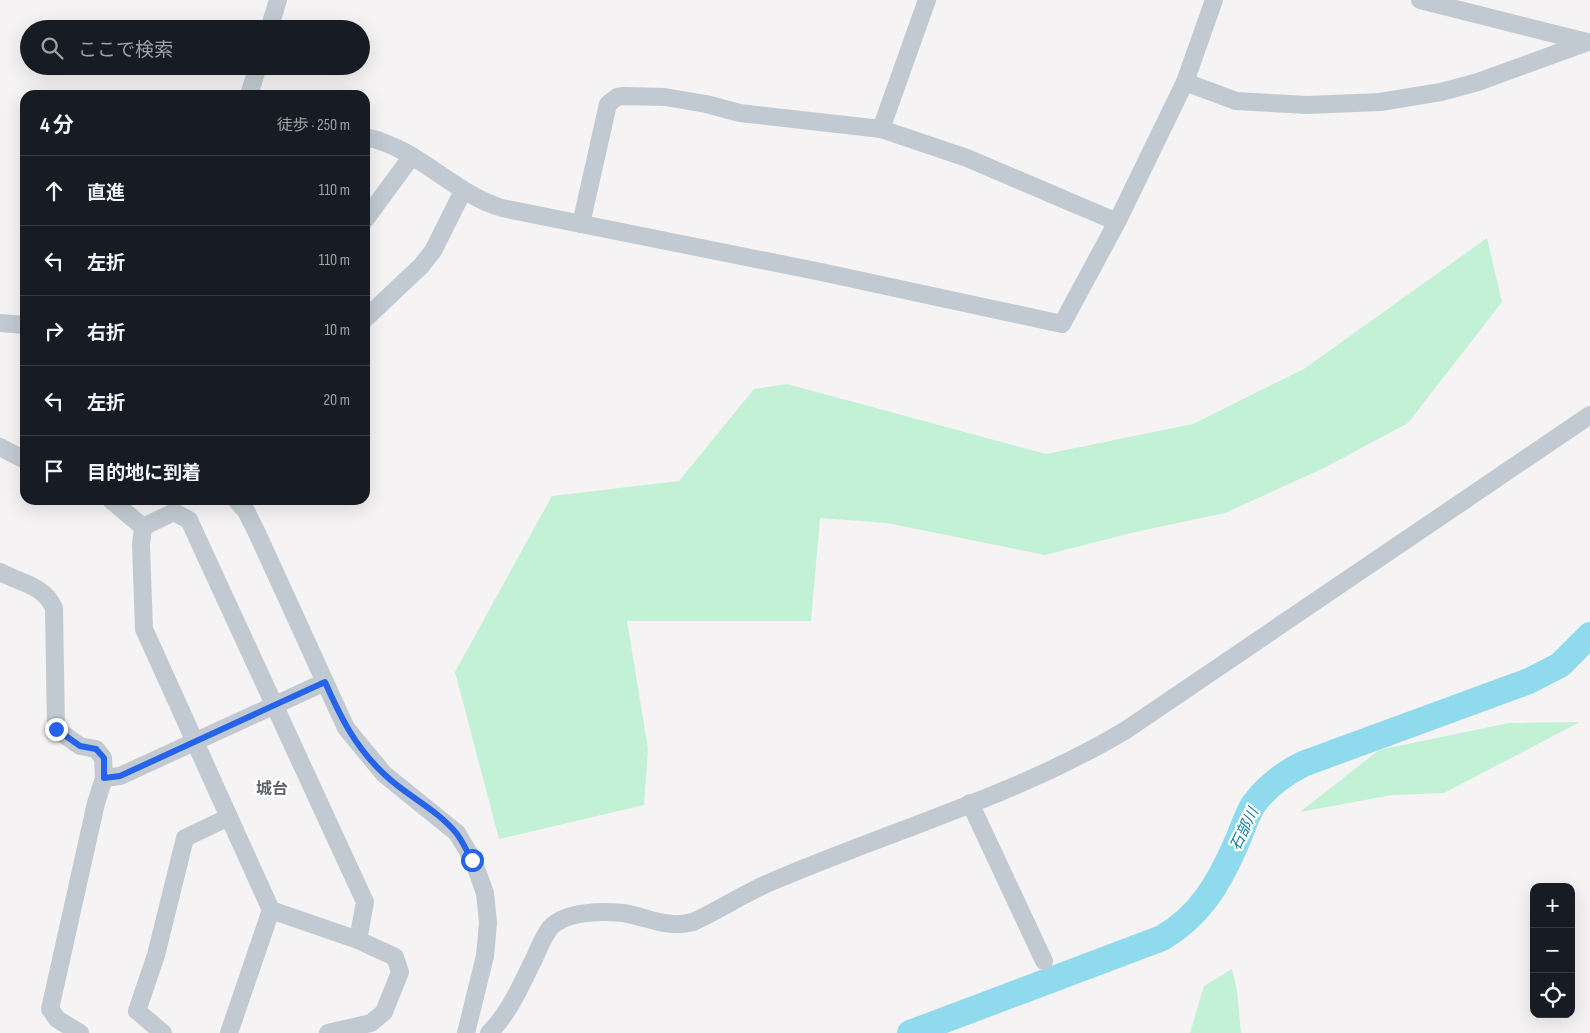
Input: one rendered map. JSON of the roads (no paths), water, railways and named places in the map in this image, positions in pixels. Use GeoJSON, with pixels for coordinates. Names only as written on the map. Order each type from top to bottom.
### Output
{"type":"FeatureCollection","features":[{"type":"Feature","properties":{"kind":"street"},"geometry":{"type":"LineString","coordinates":[[272,20],[278,0]]}},
{"type":"Feature","properties":{"kind":"street"},"geometry":{"type":"LineString","coordinates":[[882,129],[928,0]]}},
{"type":"Feature","properties":{"kind":"street"},"geometry":{"type":"LineString","coordinates":[[370,138],[395,145],[463,191],[485,203],[502,208],[821,272],[1062,324],[1117,222],[1185,82],[1214,0]]}},
{"type":"Feature","properties":{"kind":"street"},"geometry":{"type":"LineString","coordinates":[[1420,0],[1589,42]]}},
{"type":"Feature","properties":{"kind":"street"},"geometry":{"type":"LineString","coordinates":[[1185,82],[1236,101],[1306,105],[1380,102],[1441,92],[1478,82],[1589,42]]}},
{"type":"Feature","properties":{"kind":"street"},"geometry":{"type":"LineString","coordinates":[[251,90],[255,75]]}},
{"type":"Feature","properties":{"kind":"street"},"geometry":{"type":"LineString","coordinates":[[581,224],[605,112],[608,104],[617,97],[665,97],[706,104],[740,113],[882,129],[967,158],[1117,222]]}},
{"type":"Feature","properties":{"kind":"street"},"geometry":{"type":"LineString","coordinates":[[370,213],[412,156]]}},
{"type":"Feature","properties":{"kind":"street"},"geometry":{"type":"LineString","coordinates":[[370,309],[421,266],[433,251],[463,191]]}},
{"type":"Feature","properties":{"kind":"street"},"geometry":{"type":"LineString","coordinates":[[0,323],[20,325]]}},
{"type":"Feature","properties":{"kind":"street"},"geometry":{"type":"LineString","coordinates":[[488,1033],[516,997],[551,927],[560,921],[585,914],[623,913],[671,924],[688,923],[769,882],[970,803],[1080,756],[1126,730],[1590,414]]}},
{"type":"Feature","properties":{"kind":"street"},"geometry":{"type":"LineString","coordinates":[[0,447],[20,457]]}},
{"type":"Feature","properties":{"kind":"street"},"geometry":{"type":"LineString","coordinates":[[117,505],[143,527]]}},
{"type":"Feature","properties":{"kind":"street"},"geometry":{"type":"LineString","coordinates":[[241,505],[246,511],[257,533],[346,728],[365,754],[400,788],[433,812],[457,833],[472,860],[484,893],[488,923],[485,956],[466,1033]]}},
{"type":"Feature","properties":{"kind":"street"},"geometry":{"type":"LineString","coordinates":[[143,527],[174,512],[189,520],[365,902],[358,940]]}},
{"type":"Feature","properties":{"kind":"street"},"geometry":{"type":"LineString","coordinates":[[143,527],[141,545],[144,629],[271,910],[229,1033]]}},
{"type":"Feature","properties":{"kind":"street"},"geometry":{"type":"LineString","coordinates":[[0,572],[40,589],[50,599],[54,608],[56,729],[80,746],[96,749],[104,758],[104,778],[96,804],[50,1009],[57,1019],[80,1033]]}},
{"type":"Feature","properties":{"kind":"street"},"geometry":{"type":"LineString","coordinates":[[104,778],[120,776],[325,682]]}},
{"type":"Feature","properties":{"kind":"street"},"geometry":{"type":"LineString","coordinates":[[970,803],[1044,960]]}},
{"type":"Feature","properties":{"kind":"street"},"geometry":{"type":"LineString","coordinates":[[163,1033],[138,1011],[156,955],[185,838],[229,817]]}},
{"type":"Feature","properties":{"kind":"street"},"geometry":{"type":"LineString","coordinates":[[271,910],[358,940],[395,957],[400,972],[384,1012],[371,1023],[328,1033]]}},
{"type":"Feature","properties":{"kind":"waterway","name":"石部川"},"geometry":{"type":"LineString","coordinates":[[910,1033],[1162,938],[1187,920],[1198,909],[1223,872],[1253,805],[1263,792],[1289,772],[1303,764],[1529,681],[1560,665],[1590,635]]}},
{"type":"Feature","properties":{"kind":"district","name":"城台"},"geometry":{"type":"Point","coordinates":[272,788]}}]}
